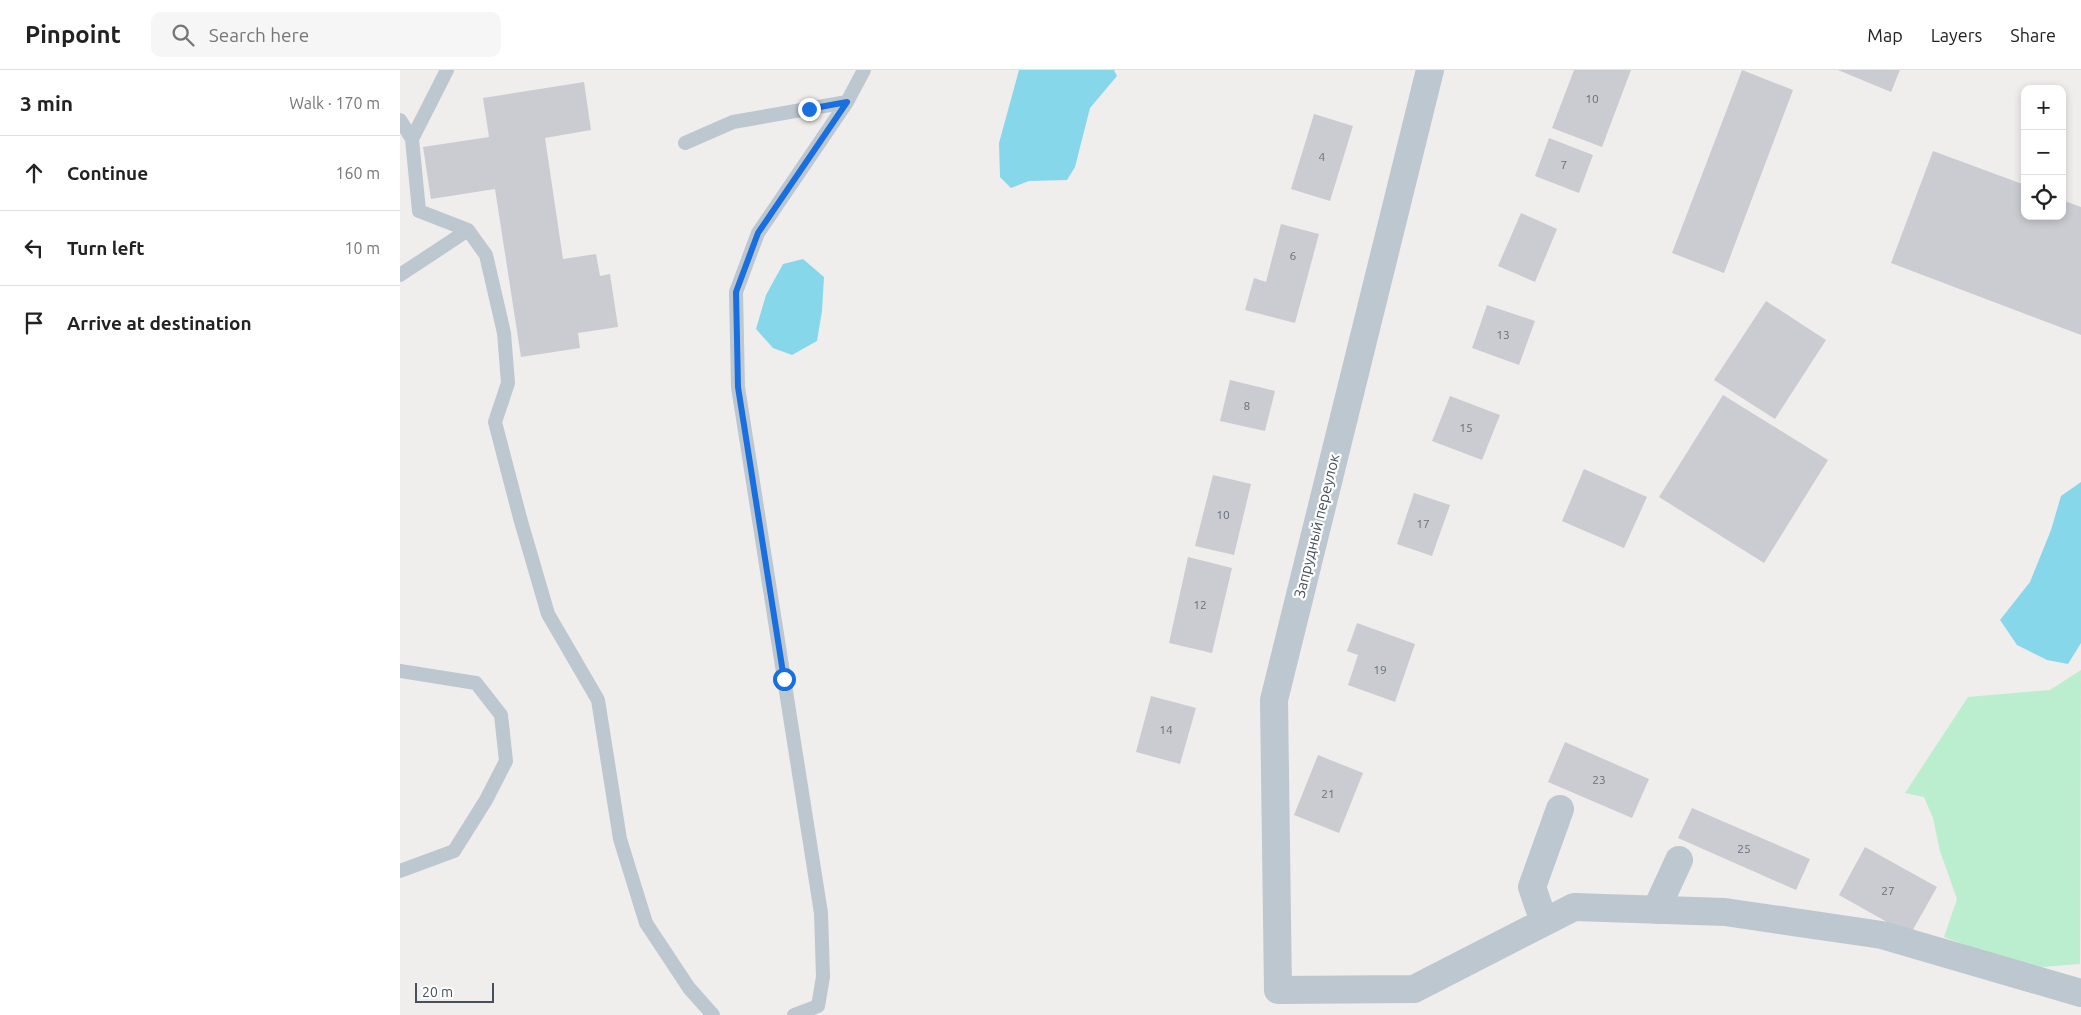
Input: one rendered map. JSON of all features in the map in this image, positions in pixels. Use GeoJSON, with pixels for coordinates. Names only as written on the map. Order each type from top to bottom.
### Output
{"type":"FeatureCollection","features":[{"type":"Feature","properties":{"kind":"street","name":"Запрудный переулок"},"geometry":{"type":"LineString","coordinates":[[1430,70],[1274,700],[1278,990],[1414,989],[1544,922]]}},
{"type":"Feature","properties":{"kind":"street"},"geometry":{"type":"LineString","coordinates":[[1560,809],[1532,887],[1544,922],[1574,907],[1724,912],[1882,935],[2081,993]]}},
{"type":"Feature","properties":{"kind":"street"},"geometry":{"type":"LineString","coordinates":[[1656,910],[1679,860]]}},
{"type":"Feature","properties":{"kind":"lane"},"geometry":{"type":"LineString","coordinates":[[412,138],[447,70]]}},
{"type":"Feature","properties":{"kind":"lane"},"geometry":{"type":"LineString","coordinates":[[794,1015],[818,1006],[823,977],[821,913],[738,387],[736,292],[758,233],[847,102],[864,70]]}},
{"type":"Feature","properties":{"kind":"lane"},"geometry":{"type":"LineString","coordinates":[[685,143],[733,122],[847,102]]}},
{"type":"Feature","properties":{"kind":"lane"},"geometry":{"type":"LineString","coordinates":[[400,120],[412,138],[419,211],[468,230],[486,254],[504,333],[508,383],[495,422],[548,614],[598,700],[620,839],[646,923],[689,988],[713,1015]]}},
{"type":"Feature","properties":{"kind":"lane"},"geometry":{"type":"LineString","coordinates":[[400,275],[468,230]]}},
{"type":"Feature","properties":{"kind":"lane"},"geometry":{"type":"LineString","coordinates":[[400,671],[476,683],[501,715],[506,761],[486,800],[454,851],[400,871]]}},
{"type":"Feature","properties":{"kind":"green space"},"geometry":{"type":"Polygon","coordinates":[[[2081,670],[2080,964],[2042,967],[1979,950],[1944,937],[1957,899],[1940,851],[1933,818],[1924,797],[1905,793],[1968,697],[2050,690],[2081,670]]]}},
{"type":"Feature","properties":{"kind":"water"},"geometry":{"type":"Polygon","coordinates":[[[1019,70],[1114,70],[1117,76],[1090,108],[1075,167],[1067,180],[1029,181],[1011,188],[1000,177],[999,143],[1019,70]]]}},
{"type":"Feature","properties":{"kind":"water"},"geometry":{"type":"Polygon","coordinates":[[[803,259],[824,277],[822,311],[817,341],[792,355],[773,348],[756,329],[766,295],[783,264],[803,259]]]}},
{"type":"Feature","properties":{"kind":"water"},"geometry":{"type":"Polygon","coordinates":[[[2081,482],[2081,643],[2068,664],[2047,660],[2017,645],[2000,620],[2030,582],[2051,530],[2061,496],[2081,482]]]}},
{"type":"Feature","properties":{"kind":"building"},"geometry":{"type":"Polygon","coordinates":[[[1574,70],[1631,70],[1602,147],[1552,128],[1574,70]]]}},
{"type":"Feature","properties":{"kind":"building"},"geometry":{"type":"Polygon","coordinates":[[[1742,70],[1793,90],[1724,273],[1672,253],[1742,70]]]}},
{"type":"Feature","properties":{"kind":"building"},"geometry":{"type":"Polygon","coordinates":[[[1838,70],[1900,70],[1891,92],[1838,70]]]}},
{"type":"Feature","properties":{"kind":"building"},"geometry":{"type":"Polygon","coordinates":[[[584,82],[591,130],[545,138],[563,259],[596,254],[600,276],[610,274],[618,327],[578,333],[580,348],[521,357],[495,189],[431,199],[423,147],[489,137],[483,98],[584,82]]]}},
{"type":"Feature","properties":{"kind":"building"},"geometry":{"type":"Polygon","coordinates":[[[1314,114],[1353,126],[1330,201],[1291,189],[1314,114]]]}},
{"type":"Feature","properties":{"kind":"building"},"geometry":{"type":"Polygon","coordinates":[[[1549,138],[1593,155],[1579,193],[1535,176],[1549,138]]]}},
{"type":"Feature","properties":{"kind":"building"},"geometry":{"type":"Polygon","coordinates":[[[1933,151],[2021,184],[2021,220],[2066,220],[2066,201],[2081,207],[2081,335],[1891,263],[1933,151]]]}},
{"type":"Feature","properties":{"kind":"building"},"geometry":{"type":"Polygon","coordinates":[[[1521,213],[1557,229],[1535,282],[1498,266],[1521,213]]]}},
{"type":"Feature","properties":{"kind":"building"},"geometry":{"type":"Polygon","coordinates":[[[1281,224],[1319,234],[1295,323],[1245,310],[1254,278],[1266,282],[1281,224]]]}},
{"type":"Feature","properties":{"kind":"building"},"geometry":{"type":"Polygon","coordinates":[[[1766,301],[1826,340],[1775,419],[1714,380],[1766,301]]]}},
{"type":"Feature","properties":{"kind":"building"},"geometry":{"type":"Polygon","coordinates":[[[1487,305],[1535,321],[1519,365],[1472,348],[1487,305]]]}},
{"type":"Feature","properties":{"kind":"building"},"geometry":{"type":"Polygon","coordinates":[[[1230,380],[1275,391],[1265,431],[1220,421],[1230,380]]]}},
{"type":"Feature","properties":{"kind":"building"},"geometry":{"type":"Polygon","coordinates":[[[1723,395],[1828,460],[1764,563],[1659,497],[1723,395]]]}},
{"type":"Feature","properties":{"kind":"building"},"geometry":{"type":"Polygon","coordinates":[[[1450,396],[1500,415],[1482,460],[1432,441],[1450,396]]]}},
{"type":"Feature","properties":{"kind":"building"},"geometry":{"type":"Polygon","coordinates":[[[1584,469],[1647,497],[1624,548],[1562,521],[1584,469]]]}},
{"type":"Feature","properties":{"kind":"building"},"geometry":{"type":"Polygon","coordinates":[[[1213,475],[1251,484],[1234,555],[1195,546],[1213,475]]]}},
{"type":"Feature","properties":{"kind":"building"},"geometry":{"type":"Polygon","coordinates":[[[1414,493],[1450,505],[1432,556],[1397,544],[1414,493]]]}},
{"type":"Feature","properties":{"kind":"building"},"geometry":{"type":"Polygon","coordinates":[[[1188,557],[1232,568],[1212,653],[1169,643],[1188,557]]]}},
{"type":"Feature","properties":{"kind":"building"},"geometry":{"type":"Polygon","coordinates":[[[1357,623],[1415,644],[1395,702],[1348,685],[1358,655],[1347,651],[1357,623]]]}},
{"type":"Feature","properties":{"kind":"building"},"geometry":{"type":"Polygon","coordinates":[[[1151,696],[1196,708],[1180,764],[1136,752],[1151,696]]]}},
{"type":"Feature","properties":{"kind":"building"},"geometry":{"type":"Polygon","coordinates":[[[1565,742],[1649,779],[1632,818],[1548,782],[1565,742]]]}},
{"type":"Feature","properties":{"kind":"building"},"geometry":{"type":"Polygon","coordinates":[[[1318,755],[1363,773],[1339,833],[1294,815],[1318,755]]]}},
{"type":"Feature","properties":{"kind":"building"},"geometry":{"type":"Polygon","coordinates":[[[1692,808],[1810,859],[1796,890],[1678,838],[1692,808]]]}},
{"type":"Feature","properties":{"kind":"building"},"geometry":{"type":"Polygon","coordinates":[[[1865,847],[1937,887],[1910,935],[1839,895],[1865,847]]]}},
{"type":"Feature","properties":{"kind":"route"},"geometry":{"type":"LineString","coordinates":[[784,679],[738,387],[736,292],[758,233],[847,102],[809,109]]}}]}
